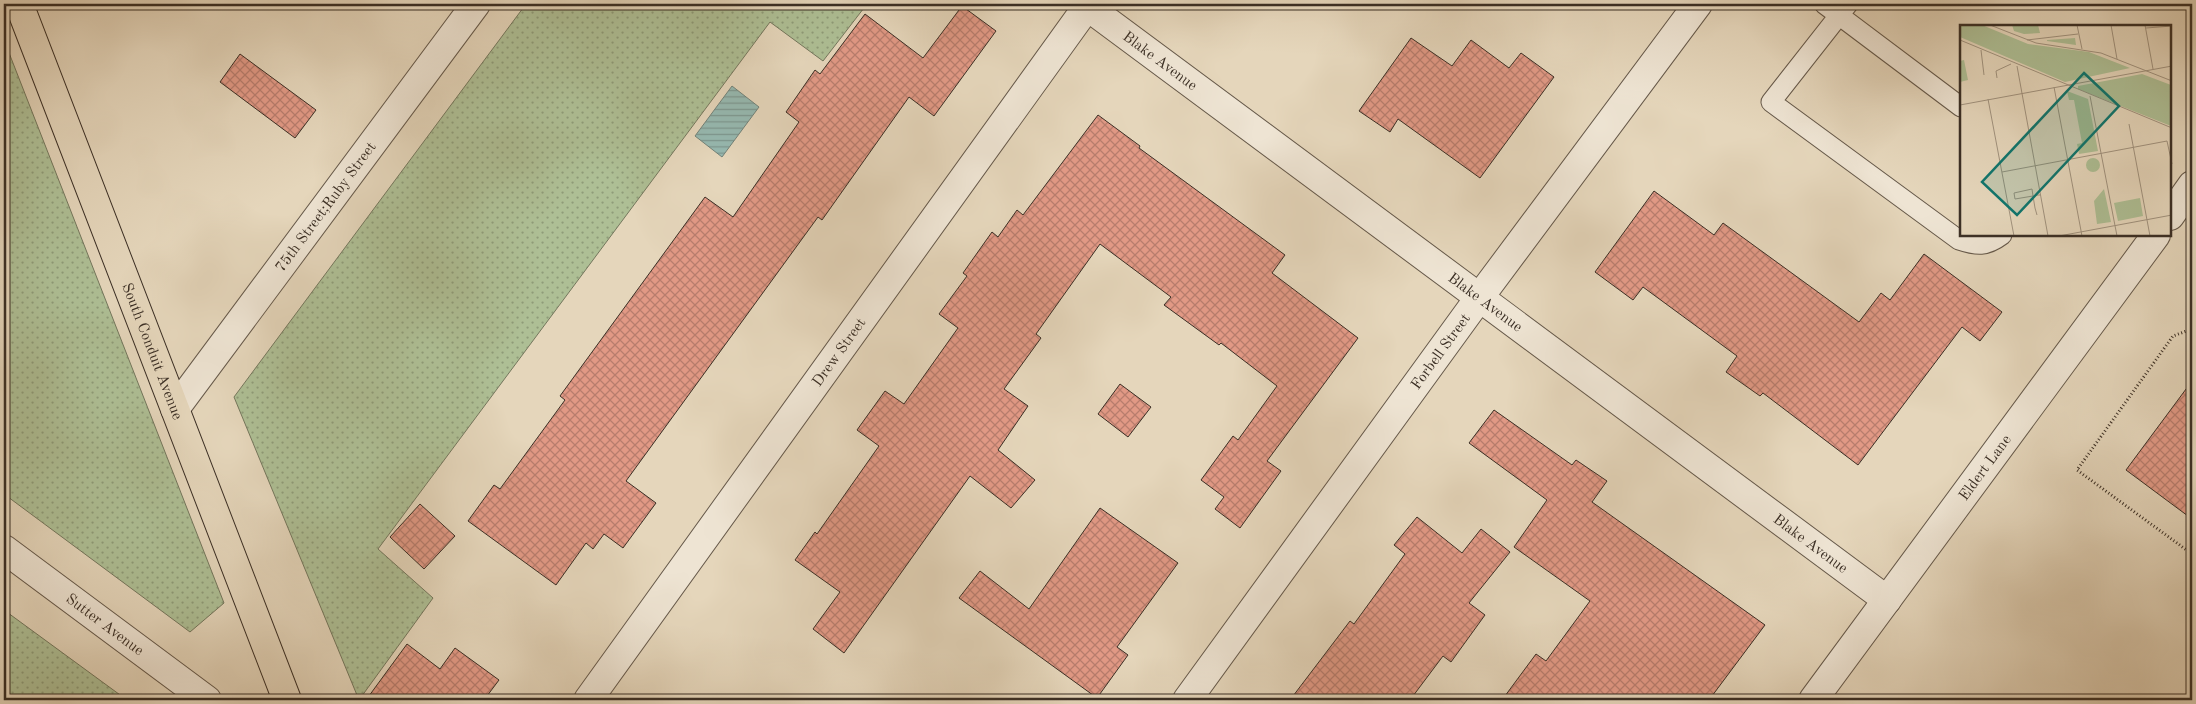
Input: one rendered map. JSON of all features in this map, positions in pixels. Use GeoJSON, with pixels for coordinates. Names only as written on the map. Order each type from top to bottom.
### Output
{"type":"FeatureCollection","features":[{"type":"Feature","properties":{"kind":"main road","name":"South Conduit Avenue"},"geometry":{"type":"LineString","coordinates":[[19,4],[287,700]]}},
{"type":"Feature","properties":{"kind":"street","name":"75th Street;Ruby Street"},"geometry":{"type":"LineString","coordinates":[[175,409],[476,4]]}},
{"type":"Feature","properties":{"kind":"street","name":"Forbell Street"},"geometry":{"type":"LineString","coordinates":[[1187,700],[1479,298],[1698,4]]}},
{"type":"Feature","properties":{"kind":"street","name":"Blake Avenue"},"geometry":{"type":"LineString","coordinates":[[1087,5],[1887,600]]}},
{"type":"Feature","properties":{"kind":"street","name":"Drew Street"},"geometry":{"type":"LineString","coordinates":[[588,700],[1087,5]]}},
{"type":"Feature","properties":{"kind":"street"},"geometry":{"type":"LineString","coordinates":[[2171,215],[2192,185]]}},
{"type":"Feature","properties":{"kind":"street","name":"Eldert Lane"},"geometry":{"type":"LineString","coordinates":[[1813,700],[2155,236]]}},
{"type":"Feature","properties":{"kind":"street","name":"Sutter Avenue"},"geometry":{"type":"LineString","coordinates":[[4,549],[207,700]]}},
{"type":"Feature","properties":{"kind":"lane"},"geometry":{"type":"LineString","coordinates":[[1824,4],[1844,9],[1960,106]]}},
{"type":"Feature","properties":{"kind":"lane"},"geometry":{"type":"LineString","coordinates":[[1844,9],[1771,102],[1959,240],[1977,246],[1991,244],[2001,236]]}},
{"type":"Feature","properties":{"kind":"path"},"geometry":{"type":"LineString","coordinates":[[2192,329],[2174,336],[2077,470],[2192,554]]}},
{"type":"Feature","properties":{"kind":"green space"},"geometry":{"type":"Polygon","coordinates":[[[526,4],[867,4],[823,61],[770,22],[378,549],[433,598],[359,700],[234,397],[526,4]]]}},
{"type":"Feature","properties":{"kind":"green space"},"geometry":{"type":"Polygon","coordinates":[[[4,40],[224,603],[190,632],[4,494],[4,40]]]}},
{"type":"Feature","properties":{"kind":"green space"},"geometry":{"type":"Polygon","coordinates":[[[4,610],[127,700],[4,700],[4,610]]]}},
{"type":"Feature","properties":{"kind":"water"},"geometry":{"type":"Polygon","coordinates":[[[732,86],[759,107],[722,157],[695,136],[732,86]]]}},
{"type":"Feature","properties":{"kind":"building"},"geometry":{"type":"Polygon","coordinates":[[[962,6],[996,31],[934,116],[909,97],[822,220],[818,217],[626,481],[656,503],[623,548],[604,534],[593,549],[586,543],[556,585],[468,521],[494,485],[500,489],[565,400],[560,396],[705,197],[733,217],[799,122],[786,112],[815,70],[820,74],[865,14],[923,58],[962,6]]]}},
{"type":"Feature","properties":{"kind":"building"},"geometry":{"type":"Polygon","coordinates":[[[1411,38],[1452,66],[1471,40],[1509,68],[1521,53],[1554,77],[1480,178],[1398,119],[1390,132],[1359,111],[1411,38]]]}},
{"type":"Feature","properties":{"kind":"building"},"geometry":{"type":"Polygon","coordinates":[[[240,54],[316,110],[295,138],[220,82],[240,54]]]}},
{"type":"Feature","properties":{"kind":"building"},"geometry":{"type":"Polygon","coordinates":[[[1098,115],[1140,146],[1139,148],[1285,255],[1272,273],[1358,338],[1267,461],[1281,471],[1240,528],[1215,509],[1224,497],[1201,480],[1233,436],[1238,440],[1277,386],[1221,343],[1219,345],[1164,305],[1171,297],[1100,244],[1036,334],[1041,338],[1004,389],[1028,406],[998,450],[1035,480],[1011,508],[970,476],[844,653],[813,629],[840,592],[795,560],[815,532],[817,534],[879,446],[857,430],[885,391],[904,404],[958,328],[939,314],[967,276],[963,273],[992,232],[998,237],[1017,210],[1023,215],[1098,115]]]}},
{"type":"Feature","properties":{"kind":"building"},"geometry":{"type":"Polygon","coordinates":[[[1654,191],[1714,235],[1723,223],[1859,322],[1881,293],[1890,300],[1924,254],[2002,312],[1980,341],[1962,327],[1858,465],[1763,393],[1760,396],[1726,372],[1737,356],[1643,287],[1633,300],[1595,272],[1654,191]]]}},
{"type":"Feature","properties":{"kind":"building"},"geometry":{"type":"Polygon","coordinates":[[[2192,381],[2192,519],[2126,470],[2192,381]]]}},
{"type":"Feature","properties":{"kind":"building"},"geometry":{"type":"Polygon","coordinates":[[[1120,384],[1151,407],[1128,437],[1098,414],[1120,384]]]}},
{"type":"Feature","properties":{"kind":"building"},"geometry":{"type":"Polygon","coordinates":[[[1494,410],[1572,465],[1576,460],[1607,481],[1592,502],[1765,625],[1709,700],[1502,700],[1536,654],[1546,661],[1590,601],[1514,547],[1547,500],[1469,443],[1494,410]]]}},
{"type":"Feature","properties":{"kind":"building"},"geometry":{"type":"Polygon","coordinates":[[[420,504],[455,536],[424,569],[390,537],[420,504]]]}},
{"type":"Feature","properties":{"kind":"building"},"geometry":{"type":"Polygon","coordinates":[[[1100,508],[1178,563],[1117,647],[1128,655],[1097,698],[959,598],[980,571],[1029,609],[1100,508]]]}},
{"type":"Feature","properties":{"kind":"building"},"geometry":{"type":"Polygon","coordinates":[[[1417,517],[1462,553],[1481,529],[1510,552],[1469,603],[1485,615],[1451,662],[1443,656],[1410,700],[1290,700],[1350,621],[1354,624],[1405,554],[1394,545],[1417,517]]]}},
{"type":"Feature","properties":{"kind":"building"},"geometry":{"type":"Polygon","coordinates":[[[407,644],[440,669],[455,648],[499,680],[484,700],[366,700],[407,644]]]}}]}
